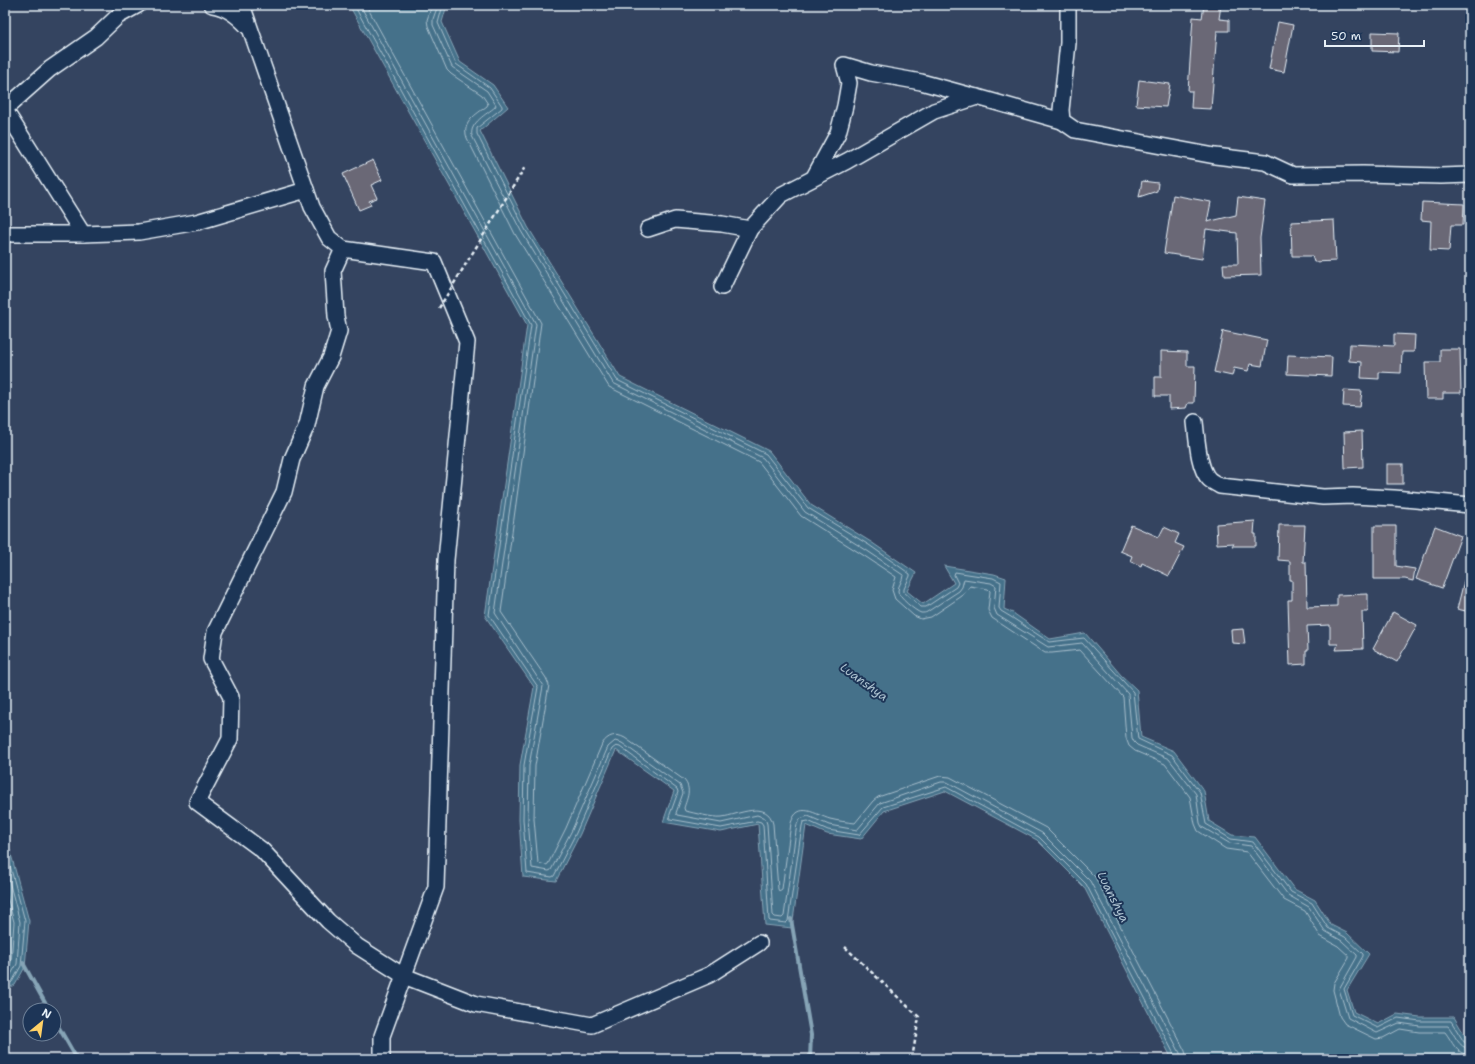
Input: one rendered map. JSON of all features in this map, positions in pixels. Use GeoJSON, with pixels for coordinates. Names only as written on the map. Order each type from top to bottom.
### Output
{"type":"FeatureCollection","features":[{"type":"Feature","properties":{"kind":"street"},"geometry":{"type":"LineString","coordinates":[[82,234],[5,110],[50,69],[96,37],[118,16],[138,5]]}},
{"type":"Feature","properties":{"kind":"street"},"geometry":{"type":"LineString","coordinates":[[212,5],[236,14],[250,29]]}},
{"type":"Feature","properties":{"kind":"street"},"geometry":{"type":"LineString","coordinates":[[242,5],[312,207],[329,238],[343,249],[434,262],[467,342],[446,560],[436,887],[382,1036],[382,1059]]}},
{"type":"Feature","properties":{"kind":"street"},"geometry":{"type":"LineString","coordinates":[[1062,121],[1061,110],[1068,43],[1068,5]]}},
{"type":"Feature","properties":{"kind":"street"},"geometry":{"type":"LineString","coordinates":[[814,177],[838,133],[849,83],[844,65],[871,73],[921,82],[1062,121],[1074,130],[1216,156],[1265,162],[1293,175],[1470,175]]}},
{"type":"Feature","properties":{"kind":"street"},"geometry":{"type":"LineString","coordinates":[[722,287],[750,229],[781,194],[847,161],[934,111],[977,97]]}},
{"type":"Feature","properties":{"kind":"street"},"geometry":{"type":"LineString","coordinates":[[5,234],[139,232],[197,222],[306,190]]}},
{"type":"Feature","properties":{"kind":"street"},"geometry":{"type":"LineString","coordinates":[[648,229],[675,220],[722,224],[750,229]]}},
{"type":"Feature","properties":{"kind":"street"},"geometry":{"type":"LineString","coordinates":[[343,249],[333,271],[336,316],[339,331],[331,356],[316,386],[307,425],[292,459],[284,492],[215,632],[211,659],[231,697],[230,739],[197,802],[262,850],[328,921],[357,946],[404,976],[476,1004],[592,1025],[709,975],[759,943]]}},
{"type":"Feature","properties":{"kind":"street"},"geometry":{"type":"LineString","coordinates":[[1195,422],[1200,461],[1204,472],[1210,480],[1220,486],[1323,497],[1354,496],[1394,498],[1470,505]]}},
{"type":"Feature","properties":{"kind":"path"},"geometry":{"type":"LineString","coordinates":[[439,308],[525,167]]}},
{"type":"Feature","properties":{"kind":"path"},"geometry":{"type":"LineString","coordinates":[[845,947],[919,1017],[912,1059]]}},
{"type":"Feature","properties":{"kind":"water"},"geometry":{"type":"Polygon","coordinates":[[[349,5],[447,5],[442,22],[460,62],[493,85],[508,107],[480,131],[528,227],[620,377],[769,451],[811,505],[871,542],[916,573],[907,591],[923,604],[954,583],[944,566],[994,574],[1006,578],[1004,609],[1013,613],[1050,639],[1085,633],[1121,675],[1137,690],[1141,737],[1174,751],[1204,791],[1209,821],[1232,835],[1255,837],[1294,889],[1315,900],[1331,925],[1347,933],[1369,954],[1347,990],[1354,1012],[1378,1024],[1397,1014],[1420,1017],[1454,1017],[1467,1039],[1470,1041],[1470,1059],[1172,1059],[1084,887],[1037,840],[945,791],[884,811],[861,839],[827,834],[806,825],[792,928],[765,925],[758,824],[721,832],[663,822],[674,791],[616,750],[580,834],[556,881],[523,877],[519,820],[520,765],[534,687],[485,616],[527,325],[349,5]]]}},
{"type":"Feature","properties":{"kind":"water"},"geometry":{"type":"Polygon","coordinates":[[[5,832],[29,921],[25,967],[15,985],[5,990],[5,832]]]}},
{"type":"Feature","properties":{"kind":"building"},"geometry":{"type":"Polygon","coordinates":[[[1204,5],[1221,5],[1219,19],[1229,20],[1229,31],[1217,31],[1211,109],[1191,108],[1192,91],[1188,91],[1193,17],[1202,18],[1204,5]]]}},
{"type":"Feature","properties":{"kind":"building"},"geometry":{"type":"Polygon","coordinates":[[[1278,22],[1293,25],[1284,72],[1269,69],[1278,22]]]}},
{"type":"Feature","properties":{"kind":"building"},"geometry":{"type":"Polygon","coordinates":[[[1372,32],[1399,33],[1398,52],[1372,51],[1372,32]]]}},
{"type":"Feature","properties":{"kind":"building"},"geometry":{"type":"Polygon","coordinates":[[[1139,80],[1170,84],[1166,107],[1136,105],[1139,80]]]}},
{"type":"Feature","properties":{"kind":"building"},"geometry":{"type":"Polygon","coordinates":[[[373,160],[382,180],[371,185],[377,198],[369,201],[371,205],[359,210],[343,174],[373,160]]]}},
{"type":"Feature","properties":{"kind":"building"},"geometry":{"type":"Polygon","coordinates":[[[1142,181],[1158,183],[1157,191],[1139,197],[1142,181]]]}},
{"type":"Feature","properties":{"kind":"building"},"geometry":{"type":"Polygon","coordinates":[[[1173,195],[1211,202],[1207,222],[1236,215],[1238,197],[1265,201],[1260,238],[1261,275],[1224,276],[1223,264],[1238,264],[1237,233],[1206,229],[1202,259],[1164,253],[1173,195]]]}},
{"type":"Feature","properties":{"kind":"building"},"geometry":{"type":"Polygon","coordinates":[[[1422,202],[1464,204],[1463,225],[1451,225],[1449,251],[1430,250],[1431,221],[1421,220],[1422,202]]]}},
{"type":"Feature","properties":{"kind":"building"},"geometry":{"type":"Polygon","coordinates":[[[1334,220],[1336,261],[1314,262],[1312,256],[1292,256],[1291,222],[1334,220]]]}},
{"type":"Feature","properties":{"kind":"building"},"geometry":{"type":"Polygon","coordinates":[[[1223,331],[1267,340],[1262,366],[1250,364],[1248,371],[1234,368],[1232,376],[1214,372],[1223,331]]]}},
{"type":"Feature","properties":{"kind":"building"},"geometry":{"type":"Polygon","coordinates":[[[1394,334],[1415,335],[1414,352],[1402,352],[1401,373],[1379,372],[1379,379],[1361,378],[1362,362],[1349,361],[1350,344],[1394,346],[1394,334]]]}},
{"type":"Feature","properties":{"kind":"building"},"geometry":{"type":"Polygon","coordinates":[[[1440,349],[1460,349],[1461,393],[1443,393],[1443,399],[1426,399],[1425,362],[1440,362],[1440,349]]]}},
{"type":"Feature","properties":{"kind":"building"},"geometry":{"type":"Polygon","coordinates":[[[1161,351],[1187,352],[1187,366],[1195,366],[1194,403],[1188,403],[1186,408],[1169,409],[1169,396],[1155,396],[1155,377],[1161,377],[1161,351]]]}},
{"type":"Feature","properties":{"kind":"building"},"geometry":{"type":"Polygon","coordinates":[[[1288,355],[1332,357],[1331,376],[1287,374],[1288,355]]]}},
{"type":"Feature","properties":{"kind":"building"},"geometry":{"type":"Polygon","coordinates":[[[1344,390],[1362,391],[1360,407],[1343,406],[1344,390]]]}},
{"type":"Feature","properties":{"kind":"building"},"geometry":{"type":"Polygon","coordinates":[[[1362,431],[1363,467],[1345,468],[1344,432],[1362,431]]]}},
{"type":"Feature","properties":{"kind":"building"},"geometry":{"type":"Polygon","coordinates":[[[1387,464],[1403,464],[1403,484],[1387,484],[1387,464]]]}},
{"type":"Feature","properties":{"kind":"building"},"geometry":{"type":"Polygon","coordinates":[[[1255,521],[1254,534],[1256,534],[1256,546],[1232,546],[1234,543],[1217,544],[1216,524],[1255,521]]]}},
{"type":"Feature","properties":{"kind":"building"},"geometry":{"type":"Polygon","coordinates":[[[1131,525],[1159,537],[1164,527],[1179,534],[1175,543],[1184,547],[1169,576],[1142,563],[1141,566],[1130,561],[1132,556],[1120,551],[1131,525]]]}},
{"type":"Feature","properties":{"kind":"building"},"geometry":{"type":"Polygon","coordinates":[[[1279,525],[1305,525],[1303,562],[1306,562],[1307,607],[1337,606],[1337,595],[1368,594],[1368,612],[1362,612],[1363,649],[1336,650],[1338,644],[1330,644],[1330,625],[1307,626],[1308,651],[1306,651],[1306,664],[1290,665],[1288,600],[1292,600],[1292,580],[1290,580],[1290,561],[1278,560],[1279,525]]]}},
{"type":"Feature","properties":{"kind":"building"},"geometry":{"type":"Polygon","coordinates":[[[1374,526],[1396,526],[1396,566],[1415,569],[1413,581],[1405,579],[1374,579],[1374,526]]]}},
{"type":"Feature","properties":{"kind":"building"},"geometry":{"type":"Polygon","coordinates":[[[1435,526],[1461,536],[1442,588],[1416,579],[1435,526]]]}},
{"type":"Feature","properties":{"kind":"building"},"geometry":{"type":"Polygon","coordinates":[[[1466,573],[1470,573],[1470,612],[1457,609],[1466,573]]]}},
{"type":"Feature","properties":{"kind":"building"},"geometry":{"type":"Polygon","coordinates":[[[1393,612],[1417,625],[1397,662],[1373,649],[1393,612]]]}},
{"type":"Feature","properties":{"kind":"building"},"geometry":{"type":"Polygon","coordinates":[[[1243,629],[1245,644],[1232,643],[1231,630],[1243,629]]]}},
{"type":"Feature","properties":{"kind":"waterway","name":"Luanshya"},"geometry":{"type":"LineString","coordinates":[[791,919],[811,1035],[810,1059]]}},
{"type":"Feature","properties":{"kind":"waterway","name":"Luanshya"},"geometry":{"type":"LineString","coordinates":[[23,963],[45,1002]]}},
{"type":"Feature","properties":{"kind":"waterway","name":"Luanshya"},"geometry":{"type":"LineString","coordinates":[[62,1033],[77,1059]]}}]}
